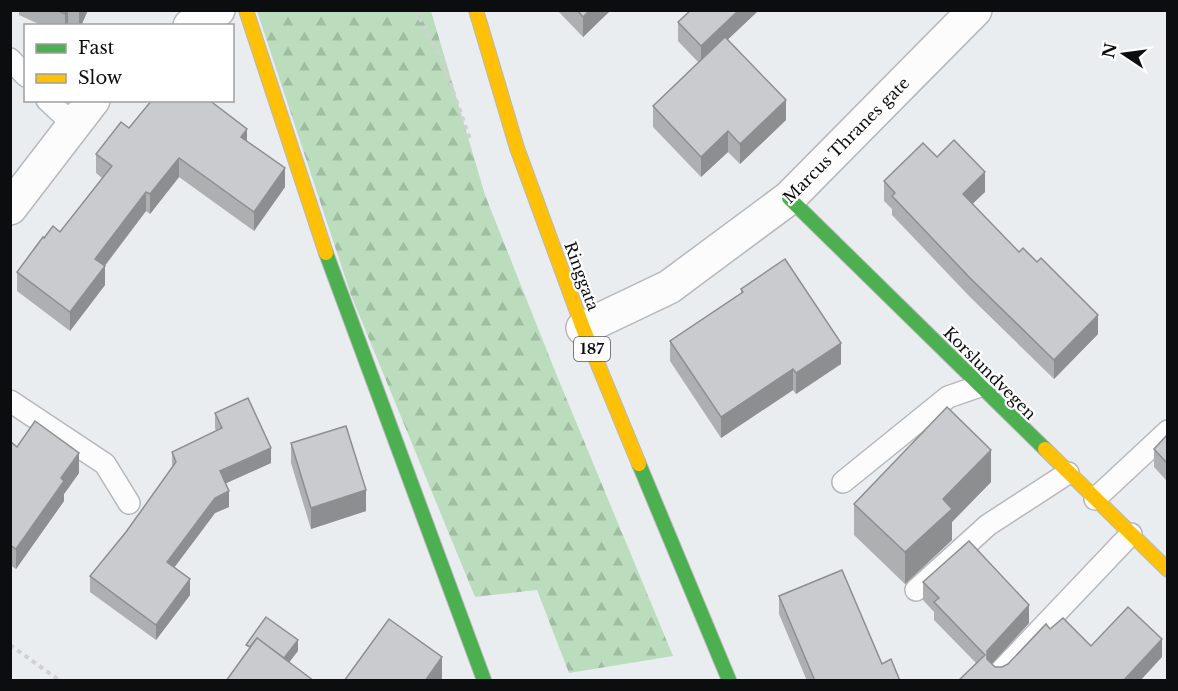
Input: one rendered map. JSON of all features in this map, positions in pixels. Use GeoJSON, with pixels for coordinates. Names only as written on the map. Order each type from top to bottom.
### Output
{"type":"FeatureCollection","features":[{"type":"Feature","properties":{"kind":"street"},"geometry":{"type":"LineString","coordinates":[[194,24],[218,10]]}},
{"type":"Feature","properties":{"kind":"street"},"geometry":{"type":"LineString","coordinates":[[246,10],[337,286],[484,681]]}},
{"type":"Feature","properties":{"kind":"street","name":"Ringgata"},"geometry":{"type":"LineString","coordinates":[[476,10],[517,148],[583,328],[729,681]]}},
{"type":"Feature","properties":{"kind":"street","name":"Marcus Thranes gate"},"geometry":{"type":"LineString","coordinates":[[583,328],[669,287],[789,198],[975,10]]}},
{"type":"Feature","properties":{"kind":"street"},"geometry":{"type":"LineString","coordinates":[[10,207],[83,113]]}},
{"type":"Feature","properties":{"kind":"street","name":"Korslundvegen"},"geometry":{"type":"LineString","coordinates":[[789,198],[1167,570]]}},
{"type":"Feature","properties":{"kind":"lane"},"geometry":{"type":"LineString","coordinates":[[10,59],[24,74]]}},
{"type":"Feature","properties":{"kind":"lane"},"geometry":{"type":"LineString","coordinates":[[53,102],[83,113]]}},
{"type":"Feature","properties":{"kind":"lane"},"geometry":{"type":"LineString","coordinates":[[843,482],[948,398],[980,386]]}},
{"type":"Feature","properties":{"kind":"lane"},"geometry":{"type":"LineString","coordinates":[[10,401],[105,464],[129,503]]}},
{"type":"Feature","properties":{"kind":"lane"},"geometry":{"type":"LineString","coordinates":[[1095,499],[1167,431]]}},
{"type":"Feature","properties":{"kind":"lane"},"geometry":{"type":"LineString","coordinates":[[916,590],[987,525],[1068,473]]}},
{"type":"Feature","properties":{"kind":"lane"},"geometry":{"type":"LineString","coordinates":[[999,673],[1131,534]]}},
{"type":"Feature","properties":{"kind":"path"},"geometry":{"type":"LineString","coordinates":[[10,645],[59,681]]}},
{"type":"Feature","properties":{"kind":"green space"},"geometry":{"type":"Polygon","coordinates":[[[257,11],[431,11],[485,195],[673,656],[569,673],[537,590],[475,597],[351,295],[257,11]]]}},
{"type":"Feature","properties":{"kind":"building"},"geometry":{"type":"Polygon","coordinates":[[[577,10],[590,10],[583,17],[577,10]]]}},
{"type":"Feature","properties":{"kind":"building"},"geometry":{"type":"Polygon","coordinates":[[[691,10],[739,10],[701,46],[678,22],[691,10]]]}},
{"type":"Feature","properties":{"kind":"building"},"geometry":{"type":"Polygon","coordinates":[[[725,37],[786,100],[740,144],[728,131],[701,157],[653,106],[725,37]]]}},
{"type":"Feature","properties":{"kind":"building"},"geometry":{"type":"Polygon","coordinates":[[[150,102],[212,102],[247,129],[241,137],[285,168],[254,212],[179,158],[150,194],[146,192],[95,259],[105,266],[70,312],[17,272],[53,226],[60,232],[112,166],[96,154],[121,122],[129,128],[150,102]]]}},
{"type":"Feature","properties":{"kind":"building"},"geometry":{"type":"Polygon","coordinates":[[[954,140],[985,172],[963,194],[1019,252],[1023,248],[1037,262],[1041,258],[1098,315],[1054,360],[970,278],[892,196],[895,193],[884,181],[923,143],[937,157],[954,140]]]}},
{"type":"Feature","properties":{"kind":"building"},"geometry":{"type":"Polygon","coordinates":[[[785,259],[841,343],[796,373],[793,369],[721,417],[670,341],[743,292],[741,289],[785,259]]]}},
{"type":"Feature","properties":{"kind":"building"},"geometry":{"type":"Polygon","coordinates":[[[248,398],[271,448],[220,471],[229,491],[215,498],[167,562],[190,579],[156,625],[90,576],[126,532],[176,462],[172,452],[222,428],[215,413],[248,398]]]}},
{"type":"Feature","properties":{"kind":"building"},"geometry":{"type":"Polygon","coordinates":[[[947,407],[991,450],[943,499],[952,509],[905,552],[854,504],[947,407]]]}},
{"type":"Feature","properties":{"kind":"building"},"geometry":{"type":"Polygon","coordinates":[[[35,421],[79,453],[61,478],[64,481],[16,549],[10,545],[10,443],[17,447],[35,421]]]}},
{"type":"Feature","properties":{"kind":"building"},"geometry":{"type":"Polygon","coordinates":[[[346,426],[366,490],[311,508],[291,443],[346,426]]]}},
{"type":"Feature","properties":{"kind":"building"},"geometry":{"type":"Polygon","coordinates":[[[1167,435],[1167,463],[1154,449],[1167,435]]]}},
{"type":"Feature","properties":{"kind":"building"},"geometry":{"type":"Polygon","coordinates":[[[969,541],[1029,605],[987,651],[987,659],[995,667],[1008,664],[1046,624],[1050,629],[1063,618],[1091,646],[1128,607],[1162,639],[1123,681],[958,681],[985,655],[934,602],[939,598],[923,582],[969,541]]]}},
{"type":"Feature","properties":{"kind":"building"},"geometry":{"type":"Polygon","coordinates":[[[842,570],[882,664],[891,659],[900,681],[815,681],[779,596],[842,570]]]}},
{"type":"Feature","properties":{"kind":"building"},"geometry":{"type":"Polygon","coordinates":[[[266,617],[298,640],[284,658],[257,638],[250,647],[246,645],[266,617]]]}},
{"type":"Feature","properties":{"kind":"building"},"geometry":{"type":"Polygon","coordinates":[[[389,619],[442,657],[425,681],[344,681],[389,619]]]}},
{"type":"Feature","properties":{"kind":"building"},"geometry":{"type":"Polygon","coordinates":[[[257,638],[314,681],[226,681],[257,638]]]}},
{"type":"Feature","properties":{"kind":"traffic: fast"},"geometry":{"type":"LineString","coordinates":[[789,198],[1045,449]]}},
{"type":"Feature","properties":{"kind":"traffic: fast"},"geometry":{"type":"LineString","coordinates":[[326,253],[484,680]]}},
{"type":"Feature","properties":{"kind":"traffic: fast"},"geometry":{"type":"LineString","coordinates":[[639,464],[729,680]]}},
{"type":"Feature","properties":{"kind":"traffic: slow"},"geometry":{"type":"LineString","coordinates":[[246,10],[326,253]]}},
{"type":"Feature","properties":{"kind":"traffic: slow"},"geometry":{"type":"LineString","coordinates":[[476,10],[517,148],[583,328],[639,464]]}},
{"type":"Feature","properties":{"kind":"traffic: slow"},"geometry":{"type":"LineString","coordinates":[[1045,449],[1168,570]]}}]}
